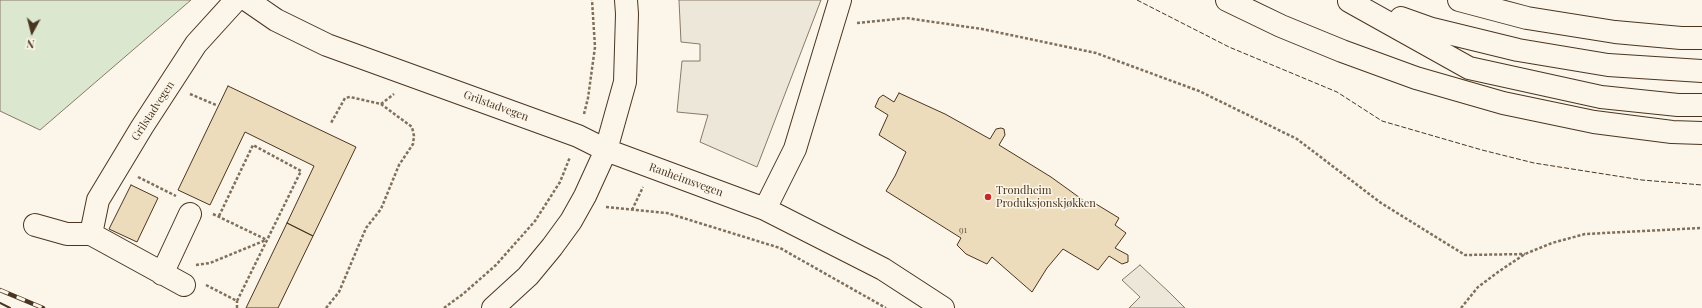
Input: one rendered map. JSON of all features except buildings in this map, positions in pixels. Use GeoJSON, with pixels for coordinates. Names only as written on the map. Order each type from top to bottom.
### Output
{"type":"FeatureCollection","features":[{"type":"Feature","properties":{"kind":"main road","name":"Grilstadvegen"},"geometry":{"type":"LineString","coordinates":[[91,234],[98,200],[142,127],[196,44],[236,0]]}},
{"type":"Feature","properties":{"kind":"main road","name":"Grilstadvegen"},"geometry":{"type":"LineString","coordinates":[[247,0],[276,20],[327,45],[578,136],[606,150]]}},
{"type":"Feature","properties":{"kind":"main road"},"geometry":{"type":"LineString","coordinates":[[493,308],[528,276],[571,221],[585,196],[606,150],[625,82],[626,0]]}},
{"type":"Feature","properties":{"kind":"main road"},"geometry":{"type":"LineString","coordinates":[[765,209],[795,149],[840,0]]}},
{"type":"Feature","properties":{"kind":"main road"},"geometry":{"type":"LineString","coordinates":[[1227,0],[1281,26],[1342,51],[1416,78],[1503,103],[1594,122],[1672,132],[1702,133]]}},
{"type":"Feature","properties":{"kind":"main road"},"geometry":{"type":"LineString","coordinates":[[1348,0],[1432,29],[1518,50],[1608,65],[1702,71]]}},
{"type":"Feature","properties":{"kind":"main road"},"geometry":{"type":"LineString","coordinates":[[1348,0],[1469,68],[1601,98],[1702,105]]}},
{"type":"Feature","properties":{"kind":"main road"},"geometry":{"type":"LineString","coordinates":[[1459,0],[1527,18],[1608,31],[1681,38],[1702,38]]}},
{"type":"Feature","properties":{"kind":"main road","name":"Ranheimsvegen"},"geometry":{"type":"LineString","coordinates":[[606,150],[765,209],[883,269],[938,307]]}},
{"type":"Feature","properties":{"kind":"main road"},"geometry":{"type":"LineString","coordinates":[[36,225],[67,234],[91,234],[173,279],[190,214]]}},
{"type":"Feature","properties":{"kind":"path"},"geometry":{"type":"LineString","coordinates":[[444,308],[463,294],[510,250],[535,222],[560,182],[578,136],[588,98],[595,47],[592,0]]}},
{"type":"Feature","properties":{"kind":"path"},"geometry":{"type":"LineString","coordinates":[[832,26],[906,18],[982,29],[1096,53],[1199,91],[1298,139],[1381,202],[1465,255],[1525,254]]}},
{"type":"Feature","properties":{"kind":"path"},"geometry":{"type":"LineString","coordinates":[[188,93],[216,106]]}},
{"type":"Feature","properties":{"kind":"path"},"geometry":{"type":"LineString","coordinates":[[326,308],[339,292],[366,228],[381,209],[399,165],[413,144],[414,136],[412,127],[381,104],[350,97],[345,98],[331,124]]}},
{"type":"Feature","properties":{"kind":"path"},"geometry":{"type":"LineString","coordinates":[[219,216],[253,145],[301,171],[237,301],[237,308]]}},
{"type":"Feature","properties":{"kind":"path"},"geometry":{"type":"LineString","coordinates":[[560,182],[604,207],[667,214],[780,248],[886,308]]}},
{"type":"Feature","properties":{"kind":"path"},"geometry":{"type":"LineString","coordinates":[[1461,308],[1478,287],[1498,272],[1525,254],[1552,242],[1585,234],[1702,228]]}},
{"type":"Feature","properties":{"kind":"path"},"geometry":{"type":"LineString","coordinates":[[173,279],[185,267],[210,263],[267,240]]}},
{"type":"Feature","properties":{"kind":"path"},"geometry":{"type":"LineString","coordinates":[[205,284],[237,301]]}},
{"type":"Feature","properties":{"kind":"green space"},"geometry":{"type":"Polygon","coordinates":[[[0,0],[191,0],[40,130],[0,111],[0,0]]]}},
{"type":"Feature","properties":{"kind":"shaded area"},"geometry":{"type":"Polygon","coordinates":[[[679,0],[821,0],[757,167],[700,142],[708,115],[677,112],[682,61],[700,61],[700,44],[681,42],[679,0]]]}},
{"type":"Feature","properties":{"kind":"shaded area"},"geometry":{"type":"Polygon","coordinates":[[[1140,265],[1185,308],[1129,308],[1140,297],[1122,280],[1140,265]]]}},
{"type":"Feature","properties":{"kind":"railway"},"geometry":{"type":"LineString","coordinates":[[0,290],[43,308]]}},
{"type":"Feature","properties":{"kind":"fence"},"geometry":{"type":"LineString","coordinates":[[1137,0],[1229,47],[1337,92],[1382,121],[1482,150],[1534,163],[1642,180],[1702,185]]}},
{"type":"Feature","properties":{"kind":"wall"},"geometry":{"type":"LineString","coordinates":[[0,303],[10,308]]}},
{"type":"Feature","properties":{"kind":"place","name":"Trondheim Produksjonskjøkken"},"geometry":{"type":"Point","coordinates":[988,197]}}]}
